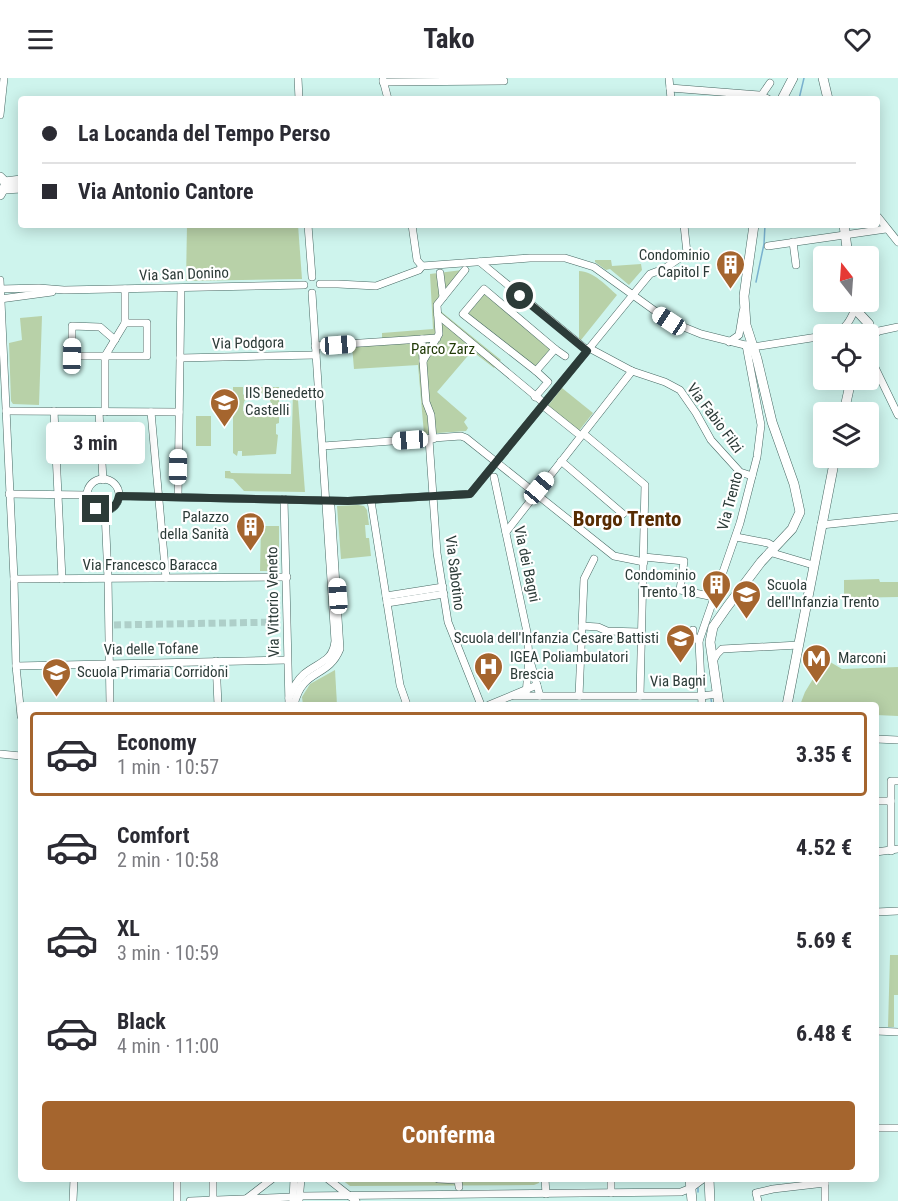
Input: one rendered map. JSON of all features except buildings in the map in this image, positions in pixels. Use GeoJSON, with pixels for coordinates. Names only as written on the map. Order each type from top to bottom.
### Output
{"type":"FeatureCollection","features":[{"type":"Feature","properties":{"kind":"main road"},"geometry":{"type":"LineString","coordinates":[[784,96],[793,78]]}},
{"type":"Feature","properties":{"kind":"main road"},"geometry":{"type":"LineString","coordinates":[[823,78],[827,96]]}},
{"type":"Feature","properties":{"kind":"main road"},"geometry":{"type":"LineString","coordinates":[[1,186],[18,181]]}},
{"type":"Feature","properties":{"kind":"main road"},"geometry":{"type":"LineString","coordinates":[[1,186],[18,188]]}},
{"type":"Feature","properties":{"kind":"main road"},"geometry":{"type":"LineString","coordinates":[[753,346],[748,336],[744,305],[754,228]]}},
{"type":"Feature","properties":{"kind":"main road"},"geometry":{"type":"LineString","coordinates":[[845,230],[847,246]]}},
{"type":"Feature","properties":{"kind":"main road"},"geometry":{"type":"LineString","coordinates":[[719,702],[710,637],[712,629],[772,549],[796,523],[800,512],[791,474],[763,408],[746,291]]}},
{"type":"Feature","properties":{"kind":"main road"},"geometry":{"type":"LineString","coordinates":[[788,702],[833,468]]}},
{"type":"Feature","properties":{"kind":"main road"},"geometry":{"type":"LineString","coordinates":[[709,1182],[710,1201]]}},
{"type":"Feature","properties":{"kind":"main road"},"geometry":{"type":"LineString","coordinates":[[691,1183],[692,1201]]}},
{"type":"Feature","properties":{"kind":"street"},"geometry":{"type":"LineString","coordinates":[[0,115],[4,78]]}},
{"type":"Feature","properties":{"kind":"street"},"geometry":{"type":"LineString","coordinates":[[298,78],[299,96]]}},
{"type":"Feature","properties":{"kind":"street"},"geometry":{"type":"LineString","coordinates":[[669,78],[671,96]]}},
{"type":"Feature","properties":{"kind":"street"},"geometry":{"type":"LineString","coordinates":[[387,96],[383,80],[504,81]]}},
{"type":"Feature","properties":{"kind":"street"},"geometry":{"type":"LineString","coordinates":[[764,96],[770,83]]}},
{"type":"Feature","properties":{"kind":"street"},"geometry":{"type":"LineString","coordinates":[[670,88],[754,96]]}},
{"type":"Feature","properties":{"kind":"street"},"geometry":{"type":"LineString","coordinates":[[880,220],[898,242]]}},
{"type":"Feature","properties":{"kind":"street"},"geometry":{"type":"LineString","coordinates":[[308,228],[312,277]]}},
{"type":"Feature","properties":{"kind":"street"},"geometry":{"type":"LineString","coordinates":[[412,228],[417,260],[422,266]]}},
{"type":"Feature","properties":{"kind":"street"},"geometry":{"type":"LineString","coordinates":[[119,496],[371,501],[470,494],[650,274],[663,271],[687,254],[684,228]]}},
{"type":"Feature","properties":{"kind":"street"},"geometry":{"type":"LineString","coordinates":[[768,246],[845,230],[886,229]]}},
{"type":"Feature","properties":{"kind":"street"},"geometry":{"type":"LineString","coordinates":[[793,242],[796,265]]}},
{"type":"Feature","properties":{"kind":"street"},"geometry":{"type":"LineString","coordinates":[[320,285],[376,286],[419,270],[422,266],[530,258],[565,258],[594,267],[674,324],[729,342],[753,346],[813,338]]}},
{"type":"Feature","properties":{"kind":"street","name":"Via Fabio Filzi"},"geometry":{"type":"LineString","coordinates":[[482,262],[588,349],[632,371],[680,390],[711,440],[740,472],[752,476]]}},
{"type":"Feature","properties":{"kind":"street"},"geometry":{"type":"LineString","coordinates":[[423,361],[439,334],[437,305],[465,270]]}},
{"type":"Feature","properties":{"kind":"street"},"geometry":{"type":"LineString","coordinates":[[440,273],[443,297]]}},
{"type":"Feature","properties":{"kind":"street"},"geometry":{"type":"LineString","coordinates":[[312,277],[317,279],[320,285]]}},
{"type":"Feature","properties":{"kind":"street"},"geometry":{"type":"LineString","coordinates":[[312,277],[307,279],[304,285],[307,291],[312,293]]}},
{"type":"Feature","properties":{"kind":"street"},"geometry":{"type":"LineString","coordinates":[[0,280],[6,411],[4,460],[9,494],[20,702]]}},
{"type":"Feature","properties":{"kind":"street","name":"Via San Donino"},"geometry":{"type":"LineString","coordinates":[[0,289],[64,290],[304,285]]}},
{"type":"Feature","properties":{"kind":"street"},"geometry":{"type":"LineString","coordinates":[[312,293],[317,291],[320,285]]}},
{"type":"Feature","properties":{"kind":"street"},"geometry":{"type":"LineString","coordinates":[[178,497],[181,288]]}},
{"type":"Feature","properties":{"kind":"street"},"geometry":{"type":"LineString","coordinates":[[103,480],[102,412],[105,356],[125,323],[125,289]]}},
{"type":"Feature","properties":{"kind":"street"},"geometry":{"type":"LineString","coordinates":[[535,397],[548,382],[464,314],[484,289],[565,356]]}},
{"type":"Feature","properties":{"kind":"street","name":"Via San Donino"},"geometry":{"type":"LineString","coordinates":[[0,299],[64,290]]}},
{"type":"Feature","properties":{"kind":"street"},"geometry":{"type":"LineString","coordinates":[[289,702],[298,680],[327,660],[334,648],[325,508],[327,500],[312,293]]}},
{"type":"Feature","properties":{"kind":"street"},"geometry":{"type":"LineString","coordinates":[[729,342],[739,335],[744,305]]}},
{"type":"Feature","properties":{"kind":"street"},"geometry":{"type":"LineString","coordinates":[[438,315],[543,404],[645,485],[640,696],[540,696],[526,692]]}},
{"type":"Feature","properties":{"kind":"street"},"geometry":{"type":"LineString","coordinates":[[115,340],[100,327],[72,326],[72,356],[147,356],[147,324],[125,323]]}},
{"type":"Feature","properties":{"kind":"street"},"geometry":{"type":"LineString","coordinates":[[879,331],[898,327]]}},
{"type":"Feature","properties":{"kind":"street"},"geometry":{"type":"LineString","coordinates":[[315,346],[437,338]]}},
{"type":"Feature","properties":{"kind":"street","name":"Via Sabotino"},"geometry":{"type":"LineString","coordinates":[[422,339],[426,402],[431,415],[438,553],[448,622],[480,702]]}},
{"type":"Feature","properties":{"kind":"street"},"geometry":{"type":"LineString","coordinates":[[536,371],[555,349]]}},
{"type":"Feature","properties":{"kind":"street","name":"Via Podgora"},"geometry":{"type":"LineString","coordinates":[[180,358],[316,355]]}},
{"type":"Feature","properties":{"kind":"street"},"geometry":{"type":"LineString","coordinates":[[506,532],[580,433],[632,371]]}},
{"type":"Feature","properties":{"kind":"street"},"geometry":{"type":"LineString","coordinates":[[879,376],[898,415]]}},
{"type":"Feature","properties":{"kind":"street","name":"Via Trento"},"geometry":{"type":"LineString","coordinates":[[702,702],[699,641],[736,537],[757,457],[763,408]]}},
{"type":"Feature","properties":{"kind":"street"},"geometry":{"type":"LineString","coordinates":[[6,411],[179,412]]}},
{"type":"Feature","properties":{"kind":"street"},"geometry":{"type":"LineString","coordinates":[[54,411],[62,579]]}},
{"type":"Feature","properties":{"kind":"street"},"geometry":{"type":"LineString","coordinates":[[151,412],[166,578]]}},
{"type":"Feature","properties":{"kind":"street"},"geometry":{"type":"LineString","coordinates":[[323,446],[461,436],[496,461],[614,556],[644,560],[683,561],[680,590],[714,597]]}},
{"type":"Feature","properties":{"kind":"street"},"geometry":{"type":"LineString","coordinates":[[561,461],[623,514]]}},
{"type":"Feature","properties":{"kind":"street","name":"Via dei Bagni"},"geometry":{"type":"LineString","coordinates":[[494,477],[525,620],[529,657],[540,696]]}},
{"type":"Feature","properties":{"kind":"street"},"geometry":{"type":"LineString","coordinates":[[103,480],[108,480],[116,486],[119,496],[114,507],[105,511],[92,507],[88,495],[90,486],[103,480]]}},
{"type":"Feature","properties":{"kind":"street"},"geometry":{"type":"LineString","coordinates":[[9,494],[88,495]]}},
{"type":"Feature","properties":{"kind":"street","name":"Via Vittorio Veneto"},"geometry":{"type":"LineString","coordinates":[[284,499],[289,702]]}},
{"type":"Feature","properties":{"kind":"street"},"geometry":{"type":"LineString","coordinates":[[295,702],[304,682],[330,666],[340,649],[331,507],[327,500]]}},
{"type":"Feature","properties":{"kind":"street"},"geometry":{"type":"LineString","coordinates":[[371,501],[400,686],[406,702]]}},
{"type":"Feature","properties":{"kind":"street"},"geometry":{"type":"LineString","coordinates":[[105,511],[110,702]]}},
{"type":"Feature","properties":{"kind":"street"},"geometry":{"type":"LineString","coordinates":[[821,525],[898,517]]}},
{"type":"Feature","properties":{"kind":"street"},"geometry":{"type":"LineString","coordinates":[[736,537],[768,543],[772,549],[813,565]]}},
{"type":"Feature","properties":{"kind":"street"},"geometry":{"type":"LineString","coordinates":[[579,696],[584,579],[594,559]]}},
{"type":"Feature","properties":{"kind":"street","name":"Via Francesco Baracca"},"geometry":{"type":"LineString","coordinates":[[14,579],[287,577]]}},
{"type":"Feature","properties":{"kind":"street"},"geometry":{"type":"LineString","coordinates":[[386,599],[443,590]]}},
{"type":"Feature","properties":{"kind":"street"},"geometry":{"type":"LineString","coordinates":[[582,626],[598,627],[607,631],[639,632]]}},
{"type":"Feature","properties":{"kind":"street","name":"Via Trento"},"geometry":{"type":"LineString","coordinates":[[693,630],[693,636],[699,641]]}},
{"type":"Feature","properties":{"kind":"street"},"geometry":{"type":"LineString","coordinates":[[713,661],[722,650],[799,645]]}},
{"type":"Feature","properties":{"kind":"street","name":"Via dei Bagni"},"geometry":{"type":"LineString","coordinates":[[526,692],[529,657]]}},
{"type":"Feature","properties":{"kind":"street","name":"Via delle Tofane"},"geometry":{"type":"LineString","coordinates":[[16,666],[287,660]]}},
{"type":"Feature","properties":{"kind":"street"},"geometry":{"type":"LineString","coordinates":[[216,661],[219,702]]}},
{"type":"Feature","properties":{"kind":"street"},"geometry":{"type":"LineString","coordinates":[[497,702],[537,686]]}},
{"type":"Feature","properties":{"kind":"street","name":"Via Bagni"},"geometry":{"type":"LineString","coordinates":[[640,696],[718,694]]}},
{"type":"Feature","properties":{"kind":"street"},"geometry":{"type":"LineString","coordinates":[[879,739],[898,740]]}},
{"type":"Feature","properties":{"kind":"street"},"geometry":{"type":"LineString","coordinates":[[13,754],[18,752]]}},
{"type":"Feature","properties":{"kind":"street"},"geometry":{"type":"LineString","coordinates":[[0,754],[18,755]]}},
{"type":"Feature","properties":{"kind":"street"},"geometry":{"type":"LineString","coordinates":[[879,852],[895,850],[891,781],[898,781]]}},
{"type":"Feature","properties":{"kind":"street"},"geometry":{"type":"LineString","coordinates":[[879,801],[891,801]]}},
{"type":"Feature","properties":{"kind":"street"},"geometry":{"type":"LineString","coordinates":[[879,912],[898,911]]}},
{"type":"Feature","properties":{"kind":"street"},"geometry":{"type":"LineString","coordinates":[[879,1031],[898,1032]]}},
{"type":"Feature","properties":{"kind":"street"},"geometry":{"type":"LineString","coordinates":[[879,1128],[898,1128]]}},
{"type":"Feature","properties":{"kind":"street"},"geometry":{"type":"LineString","coordinates":[[73,1201],[74,1182]]}},
{"type":"Feature","properties":{"kind":"street"},"geometry":{"type":"LineString","coordinates":[[177,1182],[177,1201]]}},
{"type":"Feature","properties":{"kind":"street"},"geometry":{"type":"LineString","coordinates":[[213,1182],[213,1201]]}},
{"type":"Feature","properties":{"kind":"street"},"geometry":{"type":"LineString","coordinates":[[246,1199],[268,1182]]}},
{"type":"Feature","properties":{"kind":"street"},"geometry":{"type":"LineString","coordinates":[[294,1182],[296,1199]]}},
{"type":"Feature","properties":{"kind":"street"},"geometry":{"type":"LineString","coordinates":[[296,1199],[300,1182]]}},
{"type":"Feature","properties":{"kind":"street"},"geometry":{"type":"LineString","coordinates":[[332,1182],[356,1201]]}},
{"type":"Feature","properties":{"kind":"street"},"geometry":{"type":"LineString","coordinates":[[545,1182],[546,1194]]}},
{"type":"Feature","properties":{"kind":"street"},"geometry":{"type":"LineString","coordinates":[[611,1182],[611,1193]]}},
{"type":"Feature","properties":{"kind":"street"},"geometry":{"type":"LineString","coordinates":[[758,1201],[756,1192],[819,1182]]}},
{"type":"Feature","properties":{"kind":"street"},"geometry":{"type":"LineString","coordinates":[[825,1182],[825,1201]]}},
{"type":"Feature","properties":{"kind":"street"},"geometry":{"type":"LineString","coordinates":[[190,1201],[349,1196],[681,1192],[691,1183]]}},
{"type":"Feature","properties":{"kind":"green space"},"geometry":{"type":"Polygon","coordinates":[[[187,228],[298,228],[302,279],[186,281],[187,228]]]}},
{"type":"Feature","properties":{"kind":"green space"},"geometry":{"type":"Polygon","coordinates":[[[595,260],[611,260],[612,266],[641,264],[642,270],[629,285],[595,260]]]}},
{"type":"Feature","properties":{"kind":"green space","name":"Parco Zarz"},"geometry":{"type":"Polygon","coordinates":[[[470,269],[438,309],[501,360],[494,368],[472,351],[437,392],[467,418],[464,422],[468,428],[466,431],[424,434],[418,365],[354,369],[352,346],[382,338],[382,333],[433,329],[430,274],[470,269]]]}},
{"type":"Feature","properties":{"kind":"green space"},"geometry":{"type":"Polygon","coordinates":[[[579,271],[595,276],[617,295],[581,340],[579,339],[579,271]]]}},
{"type":"Feature","properties":{"kind":"green space"},"geometry":{"type":"Polygon","coordinates":[[[485,293],[551,348],[534,368],[468,314],[485,293]]]}},
{"type":"Feature","properties":{"kind":"green space"},"geometry":{"type":"Polygon","coordinates":[[[42,316],[39,405],[13,404],[9,343],[22,340],[20,318],[42,316]]]}},
{"type":"Feature","properties":{"kind":"green space"},"geometry":{"type":"Polygon","coordinates":[[[233,387],[243,387],[243,395],[246,387],[270,387],[268,391],[270,393],[273,387],[279,387],[276,454],[242,456],[242,451],[238,451],[237,456],[233,453],[233,387]],[[256,392],[247,396],[243,411],[272,411],[268,398],[256,392]]]}},
{"type":"Feature","properties":{"kind":"green space"},"geometry":{"type":"Polygon","coordinates":[[[297,387],[305,492],[244,491],[233,479],[225,478],[225,471],[291,474],[293,391],[297,391],[297,387]]]}},
{"type":"Feature","properties":{"kind":"green space"},"geometry":{"type":"Polygon","coordinates":[[[562,388],[593,413],[578,432],[547,407],[562,388]]]}},
{"type":"Feature","properties":{"kind":"green space"},"geometry":{"type":"Polygon","coordinates":[[[196,416],[211,416],[211,446],[196,446],[196,416]]]}},
{"type":"Feature","properties":{"kind":"green space"},"geometry":{"type":"Polygon","coordinates":[[[337,506],[364,506],[367,510],[369,525],[365,525],[366,538],[369,538],[371,556],[341,559],[337,506]]]}},
{"type":"Feature","properties":{"kind":"green space"},"geometry":{"type":"Polygon","coordinates":[[[261,526],[279,526],[279,571],[260,571],[261,526]]]}},
{"type":"Feature","properties":{"kind":"green space"},"geometry":{"type":"Polygon","coordinates":[[[879,579],[880,582],[898,582],[898,597],[844,598],[844,580],[879,579]]]}},
{"type":"Feature","properties":{"kind":"green space"},"geometry":{"type":"Polygon","coordinates":[[[825,659],[842,669],[898,667],[898,716],[879,715],[879,702],[801,702],[825,659]]]}},
{"type":"Feature","properties":{"kind":"green space"},"geometry":{"type":"Polygon","coordinates":[[[335,670],[337,702],[303,702],[302,697],[310,684],[335,670]]]}},
{"type":"Feature","properties":{"kind":"green space"},"geometry":{"type":"Polygon","coordinates":[[[890,955],[898,955],[898,995],[894,995],[894,1027],[888,1027],[890,955]]]}},
{"type":"Feature","properties":{"kind":"green space"},"geometry":{"type":"Polygon","coordinates":[[[345,1182],[539,1182],[534,1185],[350,1186],[345,1182]]]}},
{"type":"Feature","properties":{"kind":"waterway"},"geometry":{"type":"LineString","coordinates":[[800,96],[804,78]]}},
{"type":"Feature","properties":{"kind":"waterway"},"geometry":{"type":"LineString","coordinates":[[756,282],[765,228]]}},
{"type":"Feature","properties":{"kind":"tunnel"},"geometry":{"type":"LineString","coordinates":[[114,625],[280,622]]}},
{"type":"Feature","properties":{"kind":"place","name":"Condominio Capitol F"},"geometry":{"type":"Point","coordinates":[731,290]}},
{"type":"Feature","properties":{"kind":"place","name":"IIS Benedetto Castelli"},"geometry":{"type":"Point","coordinates":[224,428]}},
{"type":"Feature","properties":{"kind":"place","name":"Palazzo della Sanità"},"geometry":{"type":"Point","coordinates":[250,552]}},
{"type":"Feature","properties":{"kind":"place","name":"Condominio Trento 18"},"geometry":{"type":"Point","coordinates":[717,610]}},
{"type":"Feature","properties":{"kind":"place","name":"Scuola dell'Infanzia Trento"},"geometry":{"type":"Point","coordinates":[746,620]}},
{"type":"Feature","properties":{"kind":"place","name":"Scuola dell'Infanzia Cesare Battisti"},"geometry":{"type":"Point","coordinates":[680,664]}},
{"type":"Feature","properties":{"kind":"place","name":"Marconi"},"geometry":{"type":"Point","coordinates":[817,684]}},
{"type":"Feature","properties":{"kind":"place","name":"IGEA Poliambulatori Brescia"},"geometry":{"type":"Point","coordinates":[489,692]}},
{"type":"Feature","properties":{"kind":"place","name":"Scuola Primaria Corridoni"},"geometry":{"type":"Point","coordinates":[56,698]}},
{"type":"Feature","properties":{"kind":"district","name":"Borgo Trento"},"geometry":{"type":"Point","coordinates":[627,519]}},
{"type":"Feature","properties":{"kind":"route"},"geometry":{"type":"LineString","coordinates":[[96,509],[110,510],[117,504],[119,496],[371,501],[470,494],[587,351],[520,296]]}}]}
